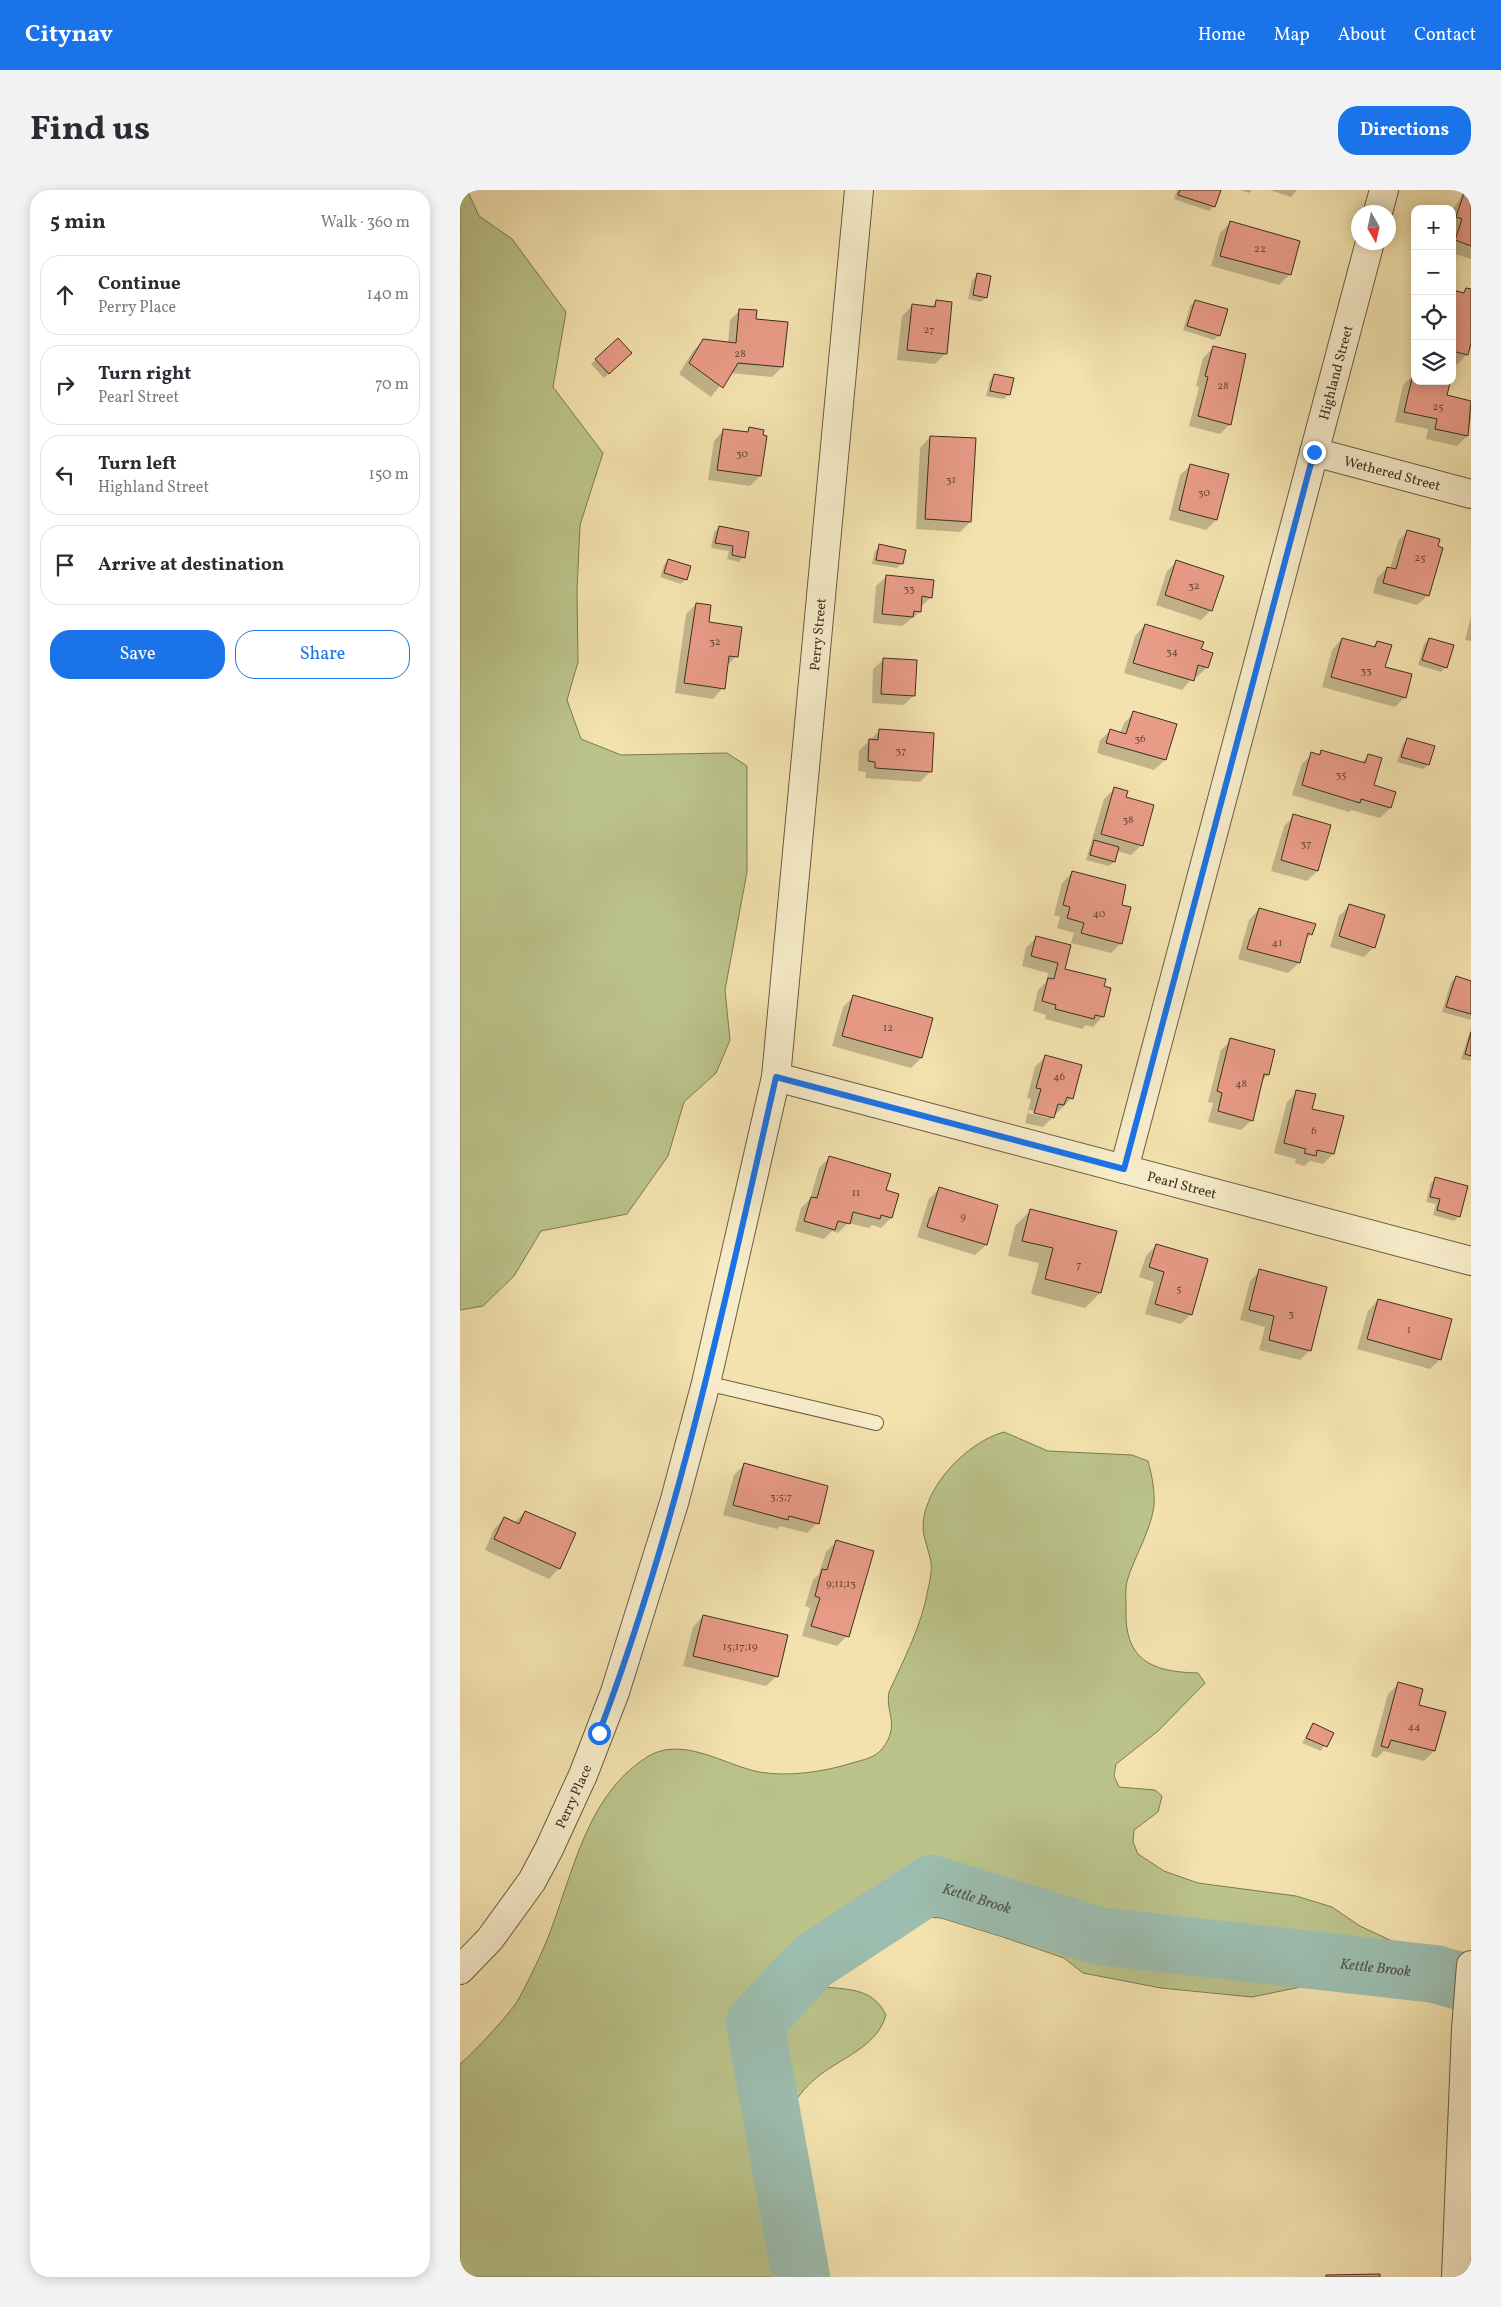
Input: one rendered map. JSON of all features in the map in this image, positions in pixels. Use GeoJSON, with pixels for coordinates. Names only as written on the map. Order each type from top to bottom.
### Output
{"type":"FeatureCollection","features":[{"type":"Feature","properties":{"kind":"street","name":"Perry Street"},"geometry":{"type":"LineString","coordinates":[[776,1077],[859,190]]}},
{"type":"Feature","properties":{"kind":"street"},"geometry":{"type":"LineString","coordinates":[[1380,205],[1384,190]]}},
{"type":"Feature","properties":{"kind":"street","name":"Highland Street"},"geometry":{"type":"LineString","coordinates":[[1124,1169],[1368,250]]}},
{"type":"Feature","properties":{"kind":"street","name":"Wethered Street"},"geometry":{"type":"LineString","coordinates":[[1314,452],[1471,494]]}},
{"type":"Feature","properties":{"kind":"street","name":"Pearl Street"},"geometry":{"type":"LineString","coordinates":[[776,1077],[1471,1261]]}},
{"type":"Feature","properties":{"kind":"street","name":"Perry Place"},"geometry":{"type":"LineString","coordinates":[[460,1970],[490,1939],[532,1881],[550,1849],[583,1775],[615,1692],[655,1567],[706,1383],[776,1077]]}},
{"type":"Feature","properties":{"kind":"street"},"geometry":{"type":"LineString","coordinates":[[1456,2277],[1468,1993],[1471,1965]]}},
{"type":"Feature","properties":{"kind":"lane"},"geometry":{"type":"LineString","coordinates":[[706,1383],[876,1423]]}},
{"type":"Feature","properties":{"kind":"green space"},"geometry":{"type":"Polygon","coordinates":[[[460,190],[467,190],[479,216],[512,239],[566,312],[553,387],[603,453],[580,525],[577,591],[578,662],[567,700],[581,739],[621,755],[727,753],[747,766],[747,872],[725,990],[730,1040],[716,1073],[684,1102],[668,1156],[627,1214],[541,1231],[514,1276],[483,1306],[460,1310],[460,190]]]}},
{"type":"Feature","properties":{"kind":"green space"},"geometry":{"type":"Polygon","coordinates":[[[1004,1432],[1048,1451],[1132,1455],[1148,1461],[1153,1483],[1154,1506],[1146,1535],[1126,1584],[1127,1626],[1130,1640],[1144,1660],[1154,1666],[1167,1670],[1198,1673],[1205,1683],[1158,1731],[1116,1764],[1114,1776],[1119,1787],[1155,1790],[1162,1796],[1158,1812],[1134,1830],[1133,1842],[1138,1854],[1164,1871],[1198,1883],[1296,1896],[1332,1907],[1360,1926],[1409,1949],[1405,1981],[1377,1972],[1252,1997],[1161,1988],[1083,1973],[1064,1958],[1003,1937],[941,1918],[912,1916],[853,1937],[825,1952],[814,1964],[810,1974],[816,1986],[847,1989],[865,1994],[880,2006],[886,2015],[881,2026],[866,2044],[815,2079],[804,2089],[789,2109],[800,2133],[802,2169],[800,2212],[821,2277],[460,2277],[460,2064],[499,2024],[521,1995],[551,1930],[580,1848],[592,1821],[606,1797],[624,1775],[647,1757],[660,1751],[674,1749],[689,1750],[759,1772],[782,1774],[830,1769],[876,1755],[888,1741],[891,1733],[889,1692],[917,1629],[929,1583],[931,1562],[923,1529],[925,1513],[930,1498],[938,1483],[962,1456],[990,1437],[1004,1432]]]}},
{"type":"Feature","properties":{"kind":"water","name":"Kettle Brook"},"geometry":{"type":"Polygon","coordinates":[[[1409,1949],[1439,1960],[1471,1967],[1471,1987],[1447,1982],[1405,1981],[1409,1949]]]}},
{"type":"Feature","properties":{"kind":"building"},"geometry":{"type":"Polygon","coordinates":[[[1180,190],[1221,190],[1215,207],[1178,195],[1180,190]]]}},
{"type":"Feature","properties":{"kind":"building"},"geometry":{"type":"Polygon","coordinates":[[[1471,190],[1471,246],[1456,240],[1462,219],[1456,217],[1464,193],[1468,195],[1471,190]]]}},
{"type":"Feature","properties":{"kind":"building"},"geometry":{"type":"Polygon","coordinates":[[[1230,221],[1300,241],[1291,275],[1220,256],[1230,221]]]}},
{"type":"Feature","properties":{"kind":"building"},"geometry":{"type":"Polygon","coordinates":[[[977,273],[991,276],[987,298],[973,295],[977,273]]]}},
{"type":"Feature","properties":{"kind":"building"},"geometry":{"type":"Polygon","coordinates":[[[1466,288],[1471,289],[1471,343],[1468,355],[1456,352],[1456,291],[1464,293],[1466,288]]]}},
{"type":"Feature","properties":{"kind":"building"},"geometry":{"type":"Polygon","coordinates":[[[936,300],[952,302],[947,354],[907,350],[912,304],[935,307],[936,300]]]}},
{"type":"Feature","properties":{"kind":"building"},"geometry":{"type":"Polygon","coordinates":[[[1195,300],[1228,309],[1220,336],[1187,326],[1195,300]]]}},
{"type":"Feature","properties":{"kind":"building"},"geometry":{"type":"Polygon","coordinates":[[[739,309],[757,310],[756,319],[788,322],[783,367],[738,363],[723,388],[689,363],[703,339],[736,343],[739,309]]]}},
{"type":"Feature","properties":{"kind":"building"},"geometry":{"type":"Polygon","coordinates":[[[618,338],[632,353],[609,374],[595,359],[618,338]]]}},
{"type":"Feature","properties":{"kind":"building"},"geometry":{"type":"Polygon","coordinates":[[[1213,346],[1246,354],[1231,425],[1198,416],[1208,377],[1205,376],[1213,346]]]}},
{"type":"Feature","properties":{"kind":"building"},"geometry":{"type":"Polygon","coordinates":[[[994,374],[1014,378],[1010,395],[990,391],[994,374]]]}},
{"type":"Feature","properties":{"kind":"building"},"geometry":{"type":"Polygon","coordinates":[[[1411,382],[1411,385],[1450,385],[1447,395],[1471,401],[1468,436],[1435,429],[1437,419],[1404,412],[1411,382]]]}},
{"type":"Feature","properties":{"kind":"building"},"geometry":{"type":"Polygon","coordinates":[[[749,427],[764,430],[763,435],[767,436],[761,476],[717,470],[723,429],[748,432],[749,427]]]}},
{"type":"Feature","properties":{"kind":"building"},"geometry":{"type":"Polygon","coordinates":[[[930,436],[976,438],[971,522],[925,519],[930,436]]]}},
{"type":"Feature","properties":{"kind":"building"},"geometry":{"type":"Polygon","coordinates":[[[1190,464],[1229,474],[1217,520],[1179,510],[1190,464]]]}},
{"type":"Feature","properties":{"kind":"building"},"geometry":{"type":"Polygon","coordinates":[[[719,526],[749,532],[745,558],[732,555],[733,546],[715,543],[719,526]]]}},
{"type":"Feature","properties":{"kind":"building"},"geometry":{"type":"Polygon","coordinates":[[[1407,530],[1440,539],[1438,546],[1443,548],[1429,596],[1383,583],[1387,567],[1396,569],[1407,530]]]}},
{"type":"Feature","properties":{"kind":"building"},"geometry":{"type":"Polygon","coordinates":[[[879,544],[906,550],[903,564],[876,560],[879,544]]]}},
{"type":"Feature","properties":{"kind":"building"},"geometry":{"type":"Polygon","coordinates":[[[668,559],[691,566],[687,580],[664,573],[668,559]]]}},
{"type":"Feature","properties":{"kind":"building"},"geometry":{"type":"Polygon","coordinates":[[[1176,560],[1224,576],[1212,611],[1165,595],[1176,560]]]}},
{"type":"Feature","properties":{"kind":"building"},"geometry":{"type":"Polygon","coordinates":[[[886,575],[934,580],[932,598],[922,596],[921,612],[914,611],[913,617],[882,614],[886,575]]]}},
{"type":"Feature","properties":{"kind":"building"},"geometry":{"type":"Polygon","coordinates":[[[696,603],[711,605],[709,622],[742,627],[738,657],[729,656],[725,689],[684,683],[696,603]]]}},
{"type":"Feature","properties":{"kind":"building"},"geometry":{"type":"Polygon","coordinates":[[[1145,624],[1204,642],[1201,649],[1213,653],[1208,668],[1198,665],[1194,681],[1133,663],[1145,624]]]}},
{"type":"Feature","properties":{"kind":"building"},"geometry":{"type":"Polygon","coordinates":[[[1342,638],[1375,647],[1377,641],[1392,645],[1385,667],[1412,674],[1406,698],[1331,677],[1342,638]]]}},
{"type":"Feature","properties":{"kind":"building"},"geometry":{"type":"Polygon","coordinates":[[[1429,638],[1454,645],[1447,668],[1422,660],[1429,638]]]}},
{"type":"Feature","properties":{"kind":"building"},"geometry":{"type":"Polygon","coordinates":[[[883,658],[917,660],[915,696],[881,694],[883,658]]]}},
{"type":"Feature","properties":{"kind":"building"},"geometry":{"type":"Polygon","coordinates":[[[1133,711],[1177,724],[1166,760],[1106,743],[1110,729],[1126,734],[1133,711]]]}},
{"type":"Feature","properties":{"kind":"building"},"geometry":{"type":"Polygon","coordinates":[[[879,729],[934,733],[932,772],[875,768],[875,762],[868,761],[869,739],[878,740],[879,729]]]}},
{"type":"Feature","properties":{"kind":"building"},"geometry":{"type":"Polygon","coordinates":[[[1407,738],[1435,746],[1429,765],[1401,757],[1407,738]]]}},
{"type":"Feature","properties":{"kind":"building"},"geometry":{"type":"Polygon","coordinates":[[[1321,750],[1365,763],[1368,754],[1382,758],[1374,785],[1396,792],[1391,808],[1361,799],[1360,803],[1302,785],[1311,752],[1320,755],[1321,750]]]}},
{"type":"Feature","properties":{"kind":"building"},"geometry":{"type":"Polygon","coordinates":[[[1114,787],[1128,791],[1126,797],[1154,805],[1143,846],[1101,834],[1114,787]]]}},
{"type":"Feature","properties":{"kind":"building"},"geometry":{"type":"Polygon","coordinates":[[[1293,814],[1331,825],[1318,871],[1281,860],[1293,814]]]}},
{"type":"Feature","properties":{"kind":"building"},"geometry":{"type":"Polygon","coordinates":[[[1094,840],[1119,847],[1115,862],[1090,855],[1094,840]]]}},
{"type":"Feature","properties":{"kind":"building"},"geometry":{"type":"Polygon","coordinates":[[[1072,871],[1126,885],[1122,905],[1131,907],[1122,944],[1081,933],[1084,923],[1067,918],[1070,907],[1063,905],[1072,871]]]}},
{"type":"Feature","properties":{"kind":"building"},"geometry":{"type":"Polygon","coordinates":[[[1349,904],[1385,915],[1375,948],[1339,936],[1349,904]]]}},
{"type":"Feature","properties":{"kind":"building"},"geometry":{"type":"Polygon","coordinates":[[[1259,908],[1316,924],[1312,935],[1308,933],[1300,963],[1247,949],[1259,908]]]}},
{"type":"Feature","properties":{"kind":"building"},"geometry":{"type":"Polygon","coordinates":[[[1036,936],[1071,945],[1065,969],[1106,979],[1104,986],[1111,988],[1104,1017],[1095,1015],[1094,1019],[1055,1009],[1056,1005],[1042,1001],[1048,978],[1054,979],[1058,963],[1031,956],[1036,936]]]}},
{"type":"Feature","properties":{"kind":"building"},"geometry":{"type":"Polygon","coordinates":[[[1456,976],[1471,981],[1471,1014],[1446,1007],[1456,976]]]}},
{"type":"Feature","properties":{"kind":"building"},"geometry":{"type":"Polygon","coordinates":[[[853,995],[933,1018],[922,1058],[842,1036],[853,995]]]}},
{"type":"Feature","properties":{"kind":"building"},"geometry":{"type":"Polygon","coordinates":[[[1471,1032],[1471,1056],[1465,1054],[1471,1032]]]}},
{"type":"Feature","properties":{"kind":"building"},"geometry":{"type":"Polygon","coordinates":[[[1230,1038],[1275,1050],[1269,1075],[1264,1074],[1253,1121],[1218,1111],[1222,1093],[1217,1091],[1230,1038]]]}},
{"type":"Feature","properties":{"kind":"building"},"geometry":{"type":"Polygon","coordinates":[[[1045,1055],[1082,1065],[1073,1099],[1067,1097],[1064,1105],[1058,1104],[1054,1118],[1034,1113],[1041,1089],[1036,1088],[1045,1055]]]}},
{"type":"Feature","properties":{"kind":"building"},"geometry":{"type":"Polygon","coordinates":[[[1296,1090],[1316,1094],[1312,1109],[1344,1116],[1334,1154],[1317,1150],[1316,1156],[1304,1153],[1306,1149],[1284,1143],[1296,1090]]]}},
{"type":"Feature","properties":{"kind":"building"},"geometry":{"type":"Polygon","coordinates":[[[829,1156],[891,1174],[886,1190],[899,1194],[892,1218],[881,1215],[880,1219],[853,1212],[850,1224],[838,1221],[835,1230],[804,1221],[811,1197],[817,1198],[829,1156]]]}},
{"type":"Feature","properties":{"kind":"building"},"geometry":{"type":"Polygon","coordinates":[[[1435,1177],[1468,1186],[1460,1217],[1437,1210],[1440,1199],[1430,1197],[1435,1177]]]}},
{"type":"Feature","properties":{"kind":"building"},"geometry":{"type":"Polygon","coordinates":[[[939,1187],[998,1205],[987,1245],[927,1227],[939,1187]]]}},
{"type":"Feature","properties":{"kind":"building"},"geometry":{"type":"Polygon","coordinates":[[[1030,1209],[1117,1231],[1101,1293],[1045,1279],[1053,1248],[1022,1241],[1030,1209]]]}},
{"type":"Feature","properties":{"kind":"building"},"geometry":{"type":"Polygon","coordinates":[[[1156,1244],[1208,1259],[1192,1315],[1155,1304],[1164,1272],[1149,1267],[1156,1244]]]}},
{"type":"Feature","properties":{"kind":"building"},"geometry":{"type":"Polygon","coordinates":[[[1259,1269],[1327,1287],[1311,1351],[1269,1340],[1274,1316],[1249,1310],[1259,1269]]]}},
{"type":"Feature","properties":{"kind":"building"},"geometry":{"type":"Polygon","coordinates":[[[1378,1299],[1452,1319],[1441,1360],[1367,1339],[1378,1299]]]}},
{"type":"Feature","properties":{"kind":"building"},"geometry":{"type":"Polygon","coordinates":[[[744,1463],[828,1486],[819,1524],[789,1516],[788,1520],[733,1505],[744,1463]]]}},
{"type":"Feature","properties":{"kind":"building"},"geometry":{"type":"Polygon","coordinates":[[[525,1511],[576,1533],[560,1569],[494,1539],[504,1517],[519,1524],[525,1511]]]}},
{"type":"Feature","properties":{"kind":"building"},"geometry":{"type":"Polygon","coordinates":[[[836,1540],[874,1551],[849,1637],[811,1626],[820,1598],[815,1596],[822,1569],[827,1570],[836,1540]]]}},
{"type":"Feature","properties":{"kind":"building"},"geometry":{"type":"Polygon","coordinates":[[[703,1615],[788,1635],[778,1677],[693,1656],[703,1615]]]}},
{"type":"Feature","properties":{"kind":"building"},"geometry":{"type":"Polygon","coordinates":[[[1398,1682],[1423,1689],[1419,1705],[1446,1712],[1435,1751],[1391,1740],[1388,1748],[1381,1746],[1398,1682]]]}},
{"type":"Feature","properties":{"kind":"building"},"geometry":{"type":"Polygon","coordinates":[[[1313,1723],[1334,1733],[1327,1747],[1306,1738],[1313,1723]]]}},
{"type":"Feature","properties":{"kind":"building"},"geometry":{"type":"Polygon","coordinates":[[[1380,2274],[1380,2277],[1326,2277],[1326,2275],[1380,2274]]]}},
{"type":"Feature","properties":{"kind":"waterway","name":"Kettle Brook"},"geometry":{"type":"LineString","coordinates":[[801,2277],[755,2023],[812,1962],[931,1884],[1099,1936],[1435,1974],[1471,1984]]}},
{"type":"Feature","properties":{"kind":"route"},"geometry":{"type":"LineString","coordinates":[[599,1733],[615,1692],[674,1503],[711,1362],[776,1077],[1124,1169],[1314,452]]}}]}
